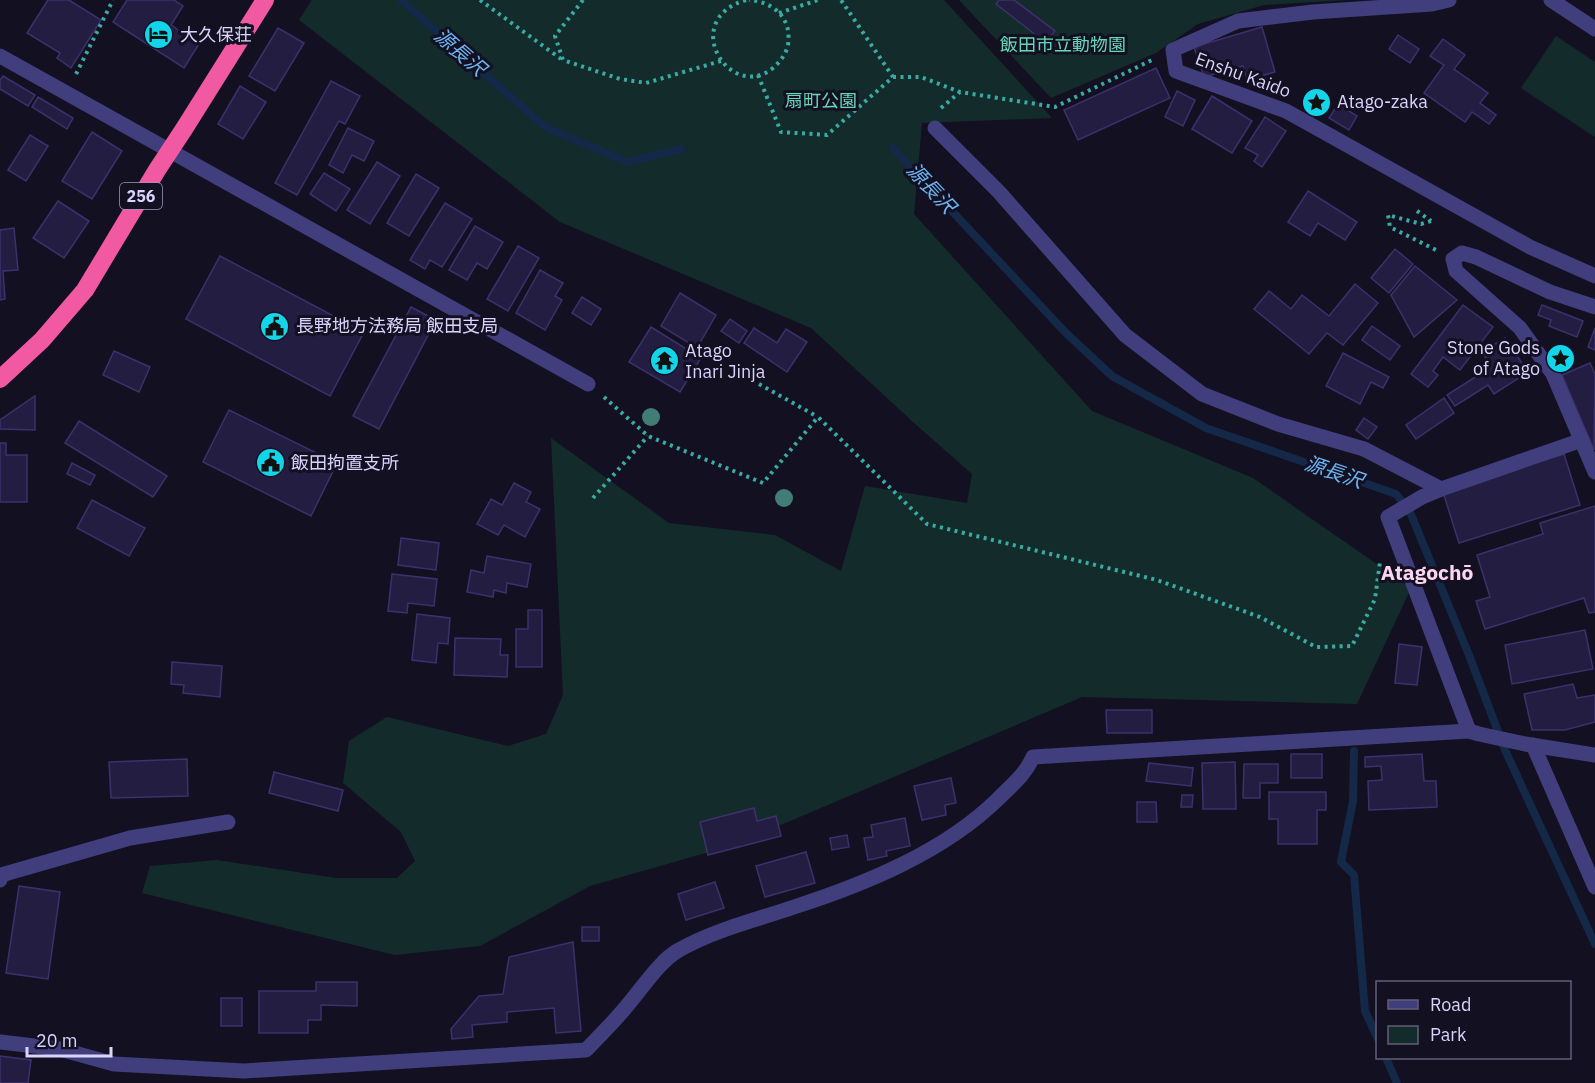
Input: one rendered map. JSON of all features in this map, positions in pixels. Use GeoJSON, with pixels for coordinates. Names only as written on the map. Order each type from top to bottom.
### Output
{"type":"FeatureCollection","features":[{"type":"Feature","properties":{"kind":"highway","name":"256"},"geometry":{"type":"LineString","coordinates":[[0,379],[42,340],[85,290],[265,0]]}},
{"type":"Feature","properties":{"kind":"street","name":"Enshu Kaido"},"geometry":{"type":"LineString","coordinates":[[1449,0],[1432,4],[1313,12],[1238,21],[1173,50],[1176,71],[1286,111],[1530,247],[1595,276]]}},
{"type":"Feature","properties":{"kind":"street"},"geometry":{"type":"LineString","coordinates":[[1551,0],[1595,29]]}},
{"type":"Feature","properties":{"kind":"street"},"geometry":{"type":"LineString","coordinates":[[0,56],[588,384]]}},
{"type":"Feature","properties":{"kind":"street"},"geometry":{"type":"LineString","coordinates":[[935,128],[999,192],[1125,335],[1202,394],[1278,424],[1364,448],[1441,489]]}},
{"type":"Feature","properties":{"kind":"street"},"geometry":{"type":"LineString","coordinates":[[1595,307],[1550,292],[1476,257],[1462,254],[1453,259],[1456,271],[1520,328],[1553,374],[1595,472]]}},
{"type":"Feature","properties":{"kind":"street"},"geometry":{"type":"LineString","coordinates":[[1474,732],[1388,517],[1422,497],[1441,489],[1582,440]]}},
{"type":"Feature","properties":{"kind":"street"},"geometry":{"type":"LineString","coordinates":[[0,1042],[60,1049],[114,1064],[244,1071],[586,1050],[675,952],[697,940],[798,906],[882,874],[941,843],[986,811],[1027,770],[1034,758],[1474,732],[1595,755]]}},
{"type":"Feature","properties":{"kind":"street"},"geometry":{"type":"LineString","coordinates":[[1529,744],[1595,887]]}},
{"type":"Feature","properties":{"kind":"street"},"geometry":{"type":"LineString","coordinates":[[0,880],[1,874],[130,838],[228,822]]}},
{"type":"Feature","properties":{"kind":"path"},"geometry":{"type":"LineString","coordinates":[[66,93],[113,0]]}},
{"type":"Feature","properties":{"kind":"path"},"geometry":{"type":"LineString","coordinates":[[480,0],[562,60],[620,79],[646,83],[720,61]]}},
{"type":"Feature","properties":{"kind":"path"},"geometry":{"type":"LineString","coordinates":[[562,60],[555,36],[583,0]]}},
{"type":"Feature","properties":{"kind":"path"},"geometry":{"type":"LineString","coordinates":[[747,0],[770,5],[786,24],[789,37],[787,50],[781,61],[771,70],[759,75],[748,76],[728,68],[720,61],[713,39],[718,18],[735,2],[747,0]]}},
{"type":"Feature","properties":{"kind":"path"},"geometry":{"type":"LineString","coordinates":[[779,13],[818,0]]}},
{"type":"Feature","properties":{"kind":"path"},"geometry":{"type":"LineString","coordinates":[[841,0],[893,77]]}},
{"type":"Feature","properties":{"kind":"path"},"geometry":{"type":"LineString","coordinates":[[759,75],[781,132],[827,135],[893,77],[921,77],[960,92],[1055,107],[1173,50]]}},
{"type":"Feature","properties":{"kind":"path"},"geometry":{"type":"LineString","coordinates":[[1431,221],[1421,224],[1388,215],[1390,226],[1453,259]]}},
{"type":"Feature","properties":{"kind":"path"},"geometry":{"type":"LineString","coordinates":[[588,384],[648,436],[763,483],[818,417]]}},
{"type":"Feature","properties":{"kind":"path"},"geometry":{"type":"LineString","coordinates":[[759,384],[818,417],[927,524],[1157,580],[1260,617],[1316,647],[1352,646],[1374,599],[1381,556]]}},
{"type":"Feature","properties":{"kind":"path"},"geometry":{"type":"LineString","coordinates":[[593,498],[648,436]]}},
{"type":"Feature","properties":{"kind":"green space","name":"扇町公園"},"geometry":{"type":"Polygon","coordinates":[[[312,0],[944,0],[1052,118],[922,123],[914,214],[1092,411],[1253,478],[1411,588],[1357,704],[1082,697],[734,845],[590,886],[480,946],[395,955],[142,893],[150,866],[217,860],[336,878],[397,878],[415,861],[401,832],[343,783],[349,741],[387,717],[508,746],[546,734],[563,695],[551,438],[669,523],[775,535],[841,571],[865,486],[967,503],[972,474],[811,328],[560,222],[299,20],[312,0]]]}},
{"type":"Feature","properties":{"kind":"green space","name":"飯田市立動物園"},"geometry":{"type":"Polygon","coordinates":[[[959,0],[1346,0],[1264,5],[1198,24],[1156,53],[1051,98],[959,0]]]}},
{"type":"Feature","properties":{"kind":"green space"},"geometry":{"type":"Polygon","coordinates":[[[1556,36],[1595,62],[1595,137],[1521,88],[1556,36]]]}},
{"type":"Feature","properties":{"kind":"building"},"geometry":{"type":"Polygon","coordinates":[[[48,0],[69,0],[101,20],[71,68],[57,58],[60,53],[27,33],[48,0]]]}},
{"type":"Feature","properties":{"kind":"building","name":"大久保荘"},"geometry":{"type":"Polygon","coordinates":[[[127,0],[174,0],[183,6],[171,25],[199,44],[184,68],[113,22],[127,0]]]}},
{"type":"Feature","properties":{"kind":"building"},"geometry":{"type":"Polygon","coordinates":[[[999,0],[1014,0],[1055,31],[1046,43],[996,4],[999,0]]]}},
{"type":"Feature","properties":{"kind":"building"},"geometry":{"type":"Polygon","coordinates":[[[1262,27],[1275,72],[1247,80],[1243,66],[1204,77],[1194,47],[1262,27]]]}},
{"type":"Feature","properties":{"kind":"building"},"geometry":{"type":"Polygon","coordinates":[[[278,28],[304,43],[275,91],[249,76],[278,28]]]}},
{"type":"Feature","properties":{"kind":"building"},"geometry":{"type":"Polygon","coordinates":[[[1398,35],[1419,49],[1410,63],[1389,49],[1398,35]]]}},
{"type":"Feature","properties":{"kind":"building"},"geometry":{"type":"Polygon","coordinates":[[[1443,39],[1465,55],[1454,69],[1488,93],[1480,103],[1496,115],[1489,124],[1472,112],[1465,122],[1424,93],[1444,65],[1430,56],[1443,39]]]}},
{"type":"Feature","properties":{"kind":"building"},"geometry":{"type":"Polygon","coordinates":[[[1156,68],[1170,98],[1078,140],[1064,110],[1156,68]]]}},
{"type":"Feature","properties":{"kind":"building"},"geometry":{"type":"Polygon","coordinates":[[[3,76],[35,95],[28,106],[0,89],[0,80],[3,76]]]}},
{"type":"Feature","properties":{"kind":"building"},"geometry":{"type":"Polygon","coordinates":[[[331,81],[360,96],[345,124],[339,121],[297,195],[275,183],[331,81]]]}},
{"type":"Feature","properties":{"kind":"building"},"geometry":{"type":"Polygon","coordinates":[[[240,86],[266,102],[243,139],[218,124],[240,86]]]}},
{"type":"Feature","properties":{"kind":"building"},"geometry":{"type":"Polygon","coordinates":[[[1177,91],[1195,100],[1183,126],[1165,117],[1177,91]]]}},
{"type":"Feature","properties":{"kind":"building"},"geometry":{"type":"Polygon","coordinates":[[[1212,96],[1252,121],[1232,153],[1192,129],[1212,96]]]}},
{"type":"Feature","properties":{"kind":"building"},"geometry":{"type":"Polygon","coordinates":[[[38,97],[73,118],[67,129],[32,107],[38,97]]]}},
{"type":"Feature","properties":{"kind":"building"},"geometry":{"type":"Polygon","coordinates":[[[1338,104],[1357,116],[1349,130],[1329,118],[1338,104]]]}},
{"type":"Feature","properties":{"kind":"building"},"geometry":{"type":"Polygon","coordinates":[[[1265,117],[1286,131],[1262,167],[1254,161],[1258,155],[1245,148],[1265,117]]]}},
{"type":"Feature","properties":{"kind":"building"},"geometry":{"type":"Polygon","coordinates":[[[348,128],[374,141],[364,161],[352,155],[343,173],[329,165],[348,128]]]}},
{"type":"Feature","properties":{"kind":"building"},"geometry":{"type":"Polygon","coordinates":[[[92,132],[122,151],[92,199],[62,181],[92,132]]]}},
{"type":"Feature","properties":{"kind":"building"},"geometry":{"type":"Polygon","coordinates":[[[30,135],[48,146],[26,181],[8,170],[30,135]]]}},
{"type":"Feature","properties":{"kind":"building"},"geometry":{"type":"Polygon","coordinates":[[[377,162],[400,176],[370,224],[347,210],[377,162]]]}},
{"type":"Feature","properties":{"kind":"building"},"geometry":{"type":"Polygon","coordinates":[[[324,173],[350,189],[336,211],[310,194],[324,173]]]}},
{"type":"Feature","properties":{"kind":"building"},"geometry":{"type":"Polygon","coordinates":[[[416,174],[439,188],[409,236],[387,223],[416,174]]]}},
{"type":"Feature","properties":{"kind":"building"},"geometry":{"type":"Polygon","coordinates":[[[1308,191],[1357,222],[1345,240],[1318,223],[1310,236],[1288,222],[1308,191]]]}},
{"type":"Feature","properties":{"kind":"building"},"geometry":{"type":"Polygon","coordinates":[[[58,201],[89,221],[64,258],[33,238],[58,201]]]}},
{"type":"Feature","properties":{"kind":"building"},"geometry":{"type":"Polygon","coordinates":[[[445,203],[472,219],[442,267],[430,260],[425,269],[410,260],[445,203]]]}},
{"type":"Feature","properties":{"kind":"building"},"geometry":{"type":"Polygon","coordinates":[[[475,226],[503,242],[487,269],[477,263],[467,280],[449,270],[475,226]]]}},
{"type":"Feature","properties":{"kind":"building"},"geometry":{"type":"Polygon","coordinates":[[[14,228],[18,270],[3,271],[5,299],[0,300],[0,230],[14,228]]]}},
{"type":"Feature","properties":{"kind":"building"},"geometry":{"type":"Polygon","coordinates":[[[518,246],[539,258],[508,311],[487,299],[518,246]]]}},
{"type":"Feature","properties":{"kind":"building"},"geometry":{"type":"Polygon","coordinates":[[[1395,249],[1413,264],[1389,293],[1371,278],[1395,249]]]}},
{"type":"Feature","properties":{"kind":"building","name":"長野地方法務局 飯田支局"},"geometry":{"type":"Polygon","coordinates":[[[220,256],[364,332],[330,396],[186,319],[220,256]]]}},
{"type":"Feature","properties":{"kind":"building"},"geometry":{"type":"Polygon","coordinates":[[[1415,266],[1457,300],[1414,337],[1391,295],[1415,266]]]}},
{"type":"Feature","properties":{"kind":"building"},"geometry":{"type":"Polygon","coordinates":[[[540,270],[563,283],[555,296],[562,300],[545,330],[516,313],[540,270]]]}},
{"type":"Feature","properties":{"kind":"building"},"geometry":{"type":"Polygon","coordinates":[[[1355,284],[1378,303],[1343,345],[1327,333],[1309,354],[1254,309],[1269,291],[1291,309],[1302,295],[1329,316],[1355,284]]]}},
{"type":"Feature","properties":{"kind":"building"},"geometry":{"type":"Polygon","coordinates":[[[680,293],[716,315],[697,348],[661,326],[680,293]]]}},
{"type":"Feature","properties":{"kind":"building"},"geometry":{"type":"Polygon","coordinates":[[[582,297],[601,309],[591,325],[572,313],[582,297]]]}},
{"type":"Feature","properties":{"kind":"building"},"geometry":{"type":"Polygon","coordinates":[[[1463,305],[1493,327],[1460,370],[1443,357],[1433,371],[1438,375],[1428,387],[1411,374],[1463,305]]]}},
{"type":"Feature","properties":{"kind":"building"},"geometry":{"type":"Polygon","coordinates":[[[1542,305],[1583,321],[1577,337],[1549,326],[1551,320],[1538,315],[1542,305]]]}},
{"type":"Feature","properties":{"kind":"building"},"geometry":{"type":"Polygon","coordinates":[[[411,307],[436,320],[379,429],[353,416],[411,307]]]}},
{"type":"Feature","properties":{"kind":"building"},"geometry":{"type":"Polygon","coordinates":[[[730,319],[747,331],[739,343],[721,331],[730,319]]]}},
{"type":"Feature","properties":{"kind":"building"},"geometry":{"type":"Polygon","coordinates":[[[1372,326],[1400,346],[1390,360],[1362,340],[1372,326]]]}},
{"type":"Feature","properties":{"kind":"building"},"geometry":{"type":"Polygon","coordinates":[[[651,327],[701,358],[680,392],[629,362],[651,327]]]}},
{"type":"Feature","properties":{"kind":"building"},"geometry":{"type":"Polygon","coordinates":[[[754,328],[777,343],[786,329],[807,342],[787,372],[744,343],[754,328]]]}},
{"type":"Feature","properties":{"kind":"building"},"geometry":{"type":"Polygon","coordinates":[[[1595,328],[1595,350],[1588,347],[1595,328]]]}},
{"type":"Feature","properties":{"kind":"building"},"geometry":{"type":"Polygon","coordinates":[[[1505,338],[1528,372],[1494,394],[1488,385],[1455,406],[1447,395],[1491,367],[1482,352],[1505,338]]]}},
{"type":"Feature","properties":{"kind":"building"},"geometry":{"type":"Polygon","coordinates":[[[114,351],[150,367],[139,392],[103,375],[114,351]]]}},
{"type":"Feature","properties":{"kind":"building"},"geometry":{"type":"Polygon","coordinates":[[[1343,353],[1389,377],[1383,388],[1371,382],[1360,404],[1326,386],[1343,353]]]}},
{"type":"Feature","properties":{"kind":"building"},"geometry":{"type":"Polygon","coordinates":[[[1590,363],[1595,374],[1594,450],[1562,375],[1590,363]]]}},
{"type":"Feature","properties":{"kind":"building"},"geometry":{"type":"Polygon","coordinates":[[[35,396],[35,430],[0,429],[0,420],[35,396]]]}},
{"type":"Feature","properties":{"kind":"building"},"geometry":{"type":"Polygon","coordinates":[[[1444,398],[1454,413],[1416,439],[1406,425],[1444,398]]]}},
{"type":"Feature","properties":{"kind":"building","name":"飯田拘置支所"},"geometry":{"type":"Polygon","coordinates":[[[229,410],[337,463],[311,516],[203,462],[229,410]]]}},
{"type":"Feature","properties":{"kind":"building"},"geometry":{"type":"Polygon","coordinates":[[[1364,418],[1377,427],[1368,439],[1356,430],[1364,418]]]}},
{"type":"Feature","properties":{"kind":"building"},"geometry":{"type":"Polygon","coordinates":[[[79,421],[167,476],[153,497],[65,443],[79,421]]]}},
{"type":"Feature","properties":{"kind":"building"},"geometry":{"type":"Polygon","coordinates":[[[0,443],[6,443],[6,455],[27,455],[27,502],[0,502],[0,443]]]}},
{"type":"Feature","properties":{"kind":"building"},"geometry":{"type":"Polygon","coordinates":[[[1564,454],[1580,505],[1459,543],[1443,492],[1564,454]]]}},
{"type":"Feature","properties":{"kind":"building"},"geometry":{"type":"Polygon","coordinates":[[[72,463],[95,475],[90,485],[67,474],[72,463]]]}},
{"type":"Feature","properties":{"kind":"building"},"geometry":{"type":"Polygon","coordinates":[[[514,483],[531,492],[526,502],[540,509],[525,537],[504,525],[498,535],[477,524],[491,499],[502,505],[514,483]]]}},
{"type":"Feature","properties":{"kind":"building"},"geometry":{"type":"Polygon","coordinates":[[[92,500],[145,528],[129,556],[77,528],[92,500]]]}},
{"type":"Feature","properties":{"kind":"building"},"geometry":{"type":"Polygon","coordinates":[[[1595,506],[1595,612],[1589,613],[1584,598],[1485,629],[1476,601],[1490,597],[1477,555],[1543,534],[1540,523],[1595,506]]]}},
{"type":"Feature","properties":{"kind":"building"},"geometry":{"type":"Polygon","coordinates":[[[401,538],[439,543],[436,570],[398,565],[401,538]]]}},
{"type":"Feature","properties":{"kind":"building"},"geometry":{"type":"Polygon","coordinates":[[[487,556],[531,564],[527,587],[507,583],[506,593],[494,590],[493,597],[467,592],[471,570],[484,573],[487,556]]]}},
{"type":"Feature","properties":{"kind":"building"},"geometry":{"type":"Polygon","coordinates":[[[392,574],[437,579],[434,606],[408,603],[407,613],[388,611],[392,574]]]}},
{"type":"Feature","properties":{"kind":"building"},"geometry":{"type":"Polygon","coordinates":[[[528,610],[542,610],[542,667],[516,667],[516,629],[528,629],[528,610]]]}},
{"type":"Feature","properties":{"kind":"building"},"geometry":{"type":"Polygon","coordinates":[[[417,614],[450,618],[448,644],[438,643],[436,663],[412,660],[417,614]]]}},
{"type":"Feature","properties":{"kind":"building"},"geometry":{"type":"Polygon","coordinates":[[[1585,630],[1593,669],[1512,684],[1505,645],[1585,630]]]}},
{"type":"Feature","properties":{"kind":"building"},"geometry":{"type":"Polygon","coordinates":[[[455,638],[501,639],[500,655],[508,655],[507,677],[454,675],[455,638]]]}},
{"type":"Feature","properties":{"kind":"building"},"geometry":{"type":"Polygon","coordinates":[[[1399,644],[1422,647],[1417,685],[1395,683],[1399,644]]]}},
{"type":"Feature","properties":{"kind":"building"},"geometry":{"type":"Polygon","coordinates":[[[172,662],[222,666],[220,697],[183,693],[184,685],[171,684],[172,662]]]}},
{"type":"Feature","properties":{"kind":"building"},"geometry":{"type":"Polygon","coordinates":[[[1573,684],[1577,698],[1595,695],[1595,722],[1565,730],[1532,730],[1524,694],[1573,684]]]}},
{"type":"Feature","properties":{"kind":"building"},"geometry":{"type":"Polygon","coordinates":[[[1106,710],[1152,710],[1152,733],[1107,733],[1106,710]]]}},
{"type":"Feature","properties":{"kind":"building"},"geometry":{"type":"Polygon","coordinates":[[[1291,754],[1322,754],[1322,778],[1291,778],[1291,754]]]}},
{"type":"Feature","properties":{"kind":"building"},"geometry":{"type":"Polygon","coordinates":[[[1422,754],[1424,781],[1436,781],[1437,807],[1369,810],[1368,781],[1382,780],[1381,766],[1365,767],[1365,757],[1422,754]]]}},
{"type":"Feature","properties":{"kind":"building"},"geometry":{"type":"Polygon","coordinates":[[[187,759],[188,796],[111,798],[109,762],[187,759]]]}},
{"type":"Feature","properties":{"kind":"building"},"geometry":{"type":"Polygon","coordinates":[[[1235,762],[1236,809],[1203,809],[1202,763],[1235,762]]]}},
{"type":"Feature","properties":{"kind":"building"},"geometry":{"type":"Polygon","coordinates":[[[1149,763],[1193,768],[1191,786],[1146,781],[1149,763]]]}},
{"type":"Feature","properties":{"kind":"building"},"geometry":{"type":"Polygon","coordinates":[[[1244,764],[1278,764],[1278,783],[1260,783],[1260,798],[1243,798],[1244,764]]]}},
{"type":"Feature","properties":{"kind":"building"},"geometry":{"type":"Polygon","coordinates":[[[274,772],[343,790],[338,811],[269,793],[274,772]]]}},
{"type":"Feature","properties":{"kind":"building"},"geometry":{"type":"Polygon","coordinates":[[[951,778],[956,803],[945,805],[946,815],[922,820],[914,786],[951,778]]]}},
{"type":"Feature","properties":{"kind":"building"},"geometry":{"type":"Polygon","coordinates":[[[1269,792],[1326,792],[1326,810],[1317,810],[1317,844],[1278,844],[1278,819],[1269,819],[1269,792]]]}},
{"type":"Feature","properties":{"kind":"building"},"geometry":{"type":"Polygon","coordinates":[[[1182,795],[1193,795],[1192,807],[1181,807],[1182,795]]]}},
{"type":"Feature","properties":{"kind":"building"},"geometry":{"type":"Polygon","coordinates":[[[1137,802],[1156,802],[1157,822],[1137,822],[1137,802]]]}},
{"type":"Feature","properties":{"kind":"building"},"geometry":{"type":"Polygon","coordinates":[[[754,808],[757,821],[776,816],[781,836],[708,855],[700,822],[754,808]]]}},
{"type":"Feature","properties":{"kind":"building"},"geometry":{"type":"Polygon","coordinates":[[[905,818],[910,846],[886,851],[887,856],[868,860],[864,838],[873,837],[871,825],[905,818]]]}},
{"type":"Feature","properties":{"kind":"building"},"geometry":{"type":"Polygon","coordinates":[[[847,835],[849,847],[832,850],[830,838],[847,835]]]}},
{"type":"Feature","properties":{"kind":"building"},"geometry":{"type":"Polygon","coordinates":[[[806,852],[815,883],[765,897],[756,866],[806,852]]]}},
{"type":"Feature","properties":{"kind":"building"},"geometry":{"type":"Polygon","coordinates":[[[715,882],[724,908],[686,920],[678,894],[715,882]]]}},
{"type":"Feature","properties":{"kind":"building"},"geometry":{"type":"Polygon","coordinates":[[[19,886],[60,892],[48,979],[6,973],[19,886]]]}},
{"type":"Feature","properties":{"kind":"building"},"geometry":{"type":"Polygon","coordinates":[[[582,927],[599,927],[599,941],[582,941],[582,927]]]}},
{"type":"Feature","properties":{"kind":"building"},"geometry":{"type":"Polygon","coordinates":[[[573,942],[581,1031],[556,1033],[554,1008],[507,1012],[507,1022],[472,1025],[473,1037],[452,1039],[451,1029],[479,996],[503,994],[509,957],[573,942]]]}},
{"type":"Feature","properties":{"kind":"building"},"geometry":{"type":"Polygon","coordinates":[[[316,982],[357,982],[357,1006],[321,1005],[321,1020],[308,1020],[308,1033],[259,1033],[259,991],[316,991],[316,982]]]}},
{"type":"Feature","properties":{"kind":"building"},"geometry":{"type":"Polygon","coordinates":[[[221,998],[242,998],[242,1026],[221,1026],[221,998]]]}},
{"type":"Feature","properties":{"kind":"building"},"geometry":{"type":"Polygon","coordinates":[[[0,1056],[31,1060],[28,1083],[0,1083],[0,1056]]]}},
{"type":"Feature","properties":{"kind":"waterway","name":"源長沢"},"geometry":{"type":"LineString","coordinates":[[401,0],[545,127],[627,162],[681,149]]}},
{"type":"Feature","properties":{"kind":"waterway","name":"源長沢"},"geometry":{"type":"LineString","coordinates":[[893,148],[1065,332],[1112,376],[1206,428],[1396,494],[1410,512],[1505,750],[1595,944]]}},
{"type":"Feature","properties":{"kind":"waterway"},"geometry":{"type":"LineString","coordinates":[[1354,751],[1353,801],[1341,862],[1354,875],[1365,1011],[1376,1035]]}},
{"type":"Feature","properties":{"kind":"waterway"},"geometry":{"type":"LineString","coordinates":[[1386,1059],[1397,1083]]}},
{"type":"Feature","properties":{"kind":"place","name":"大久保荘"},"geometry":{"type":"Point","coordinates":[159,35]}},
{"type":"Feature","properties":{"kind":"place","name":"Atago-zaka"},"geometry":{"type":"Point","coordinates":[1316,102]}},
{"type":"Feature","properties":{"kind":"place","name":"長野地方法務局 飯田支局"},"geometry":{"type":"Point","coordinates":[275,326]}},
{"type":"Feature","properties":{"kind":"place","name":"Stone Gods of Atago"},"geometry":{"type":"Point","coordinates":[1561,358]}},
{"type":"Feature","properties":{"kind":"place","name":"Atago Inari Jinja"},"geometry":{"type":"Point","coordinates":[664,361]}},
{"type":"Feature","properties":{"kind":"place","name":"飯田拘置支所"},"geometry":{"type":"Point","coordinates":[270,463]}},
{"type":"Feature","properties":{"kind":"district","name":"Atagochō"},"geometry":{"type":"Point","coordinates":[1427,573]}}]}
